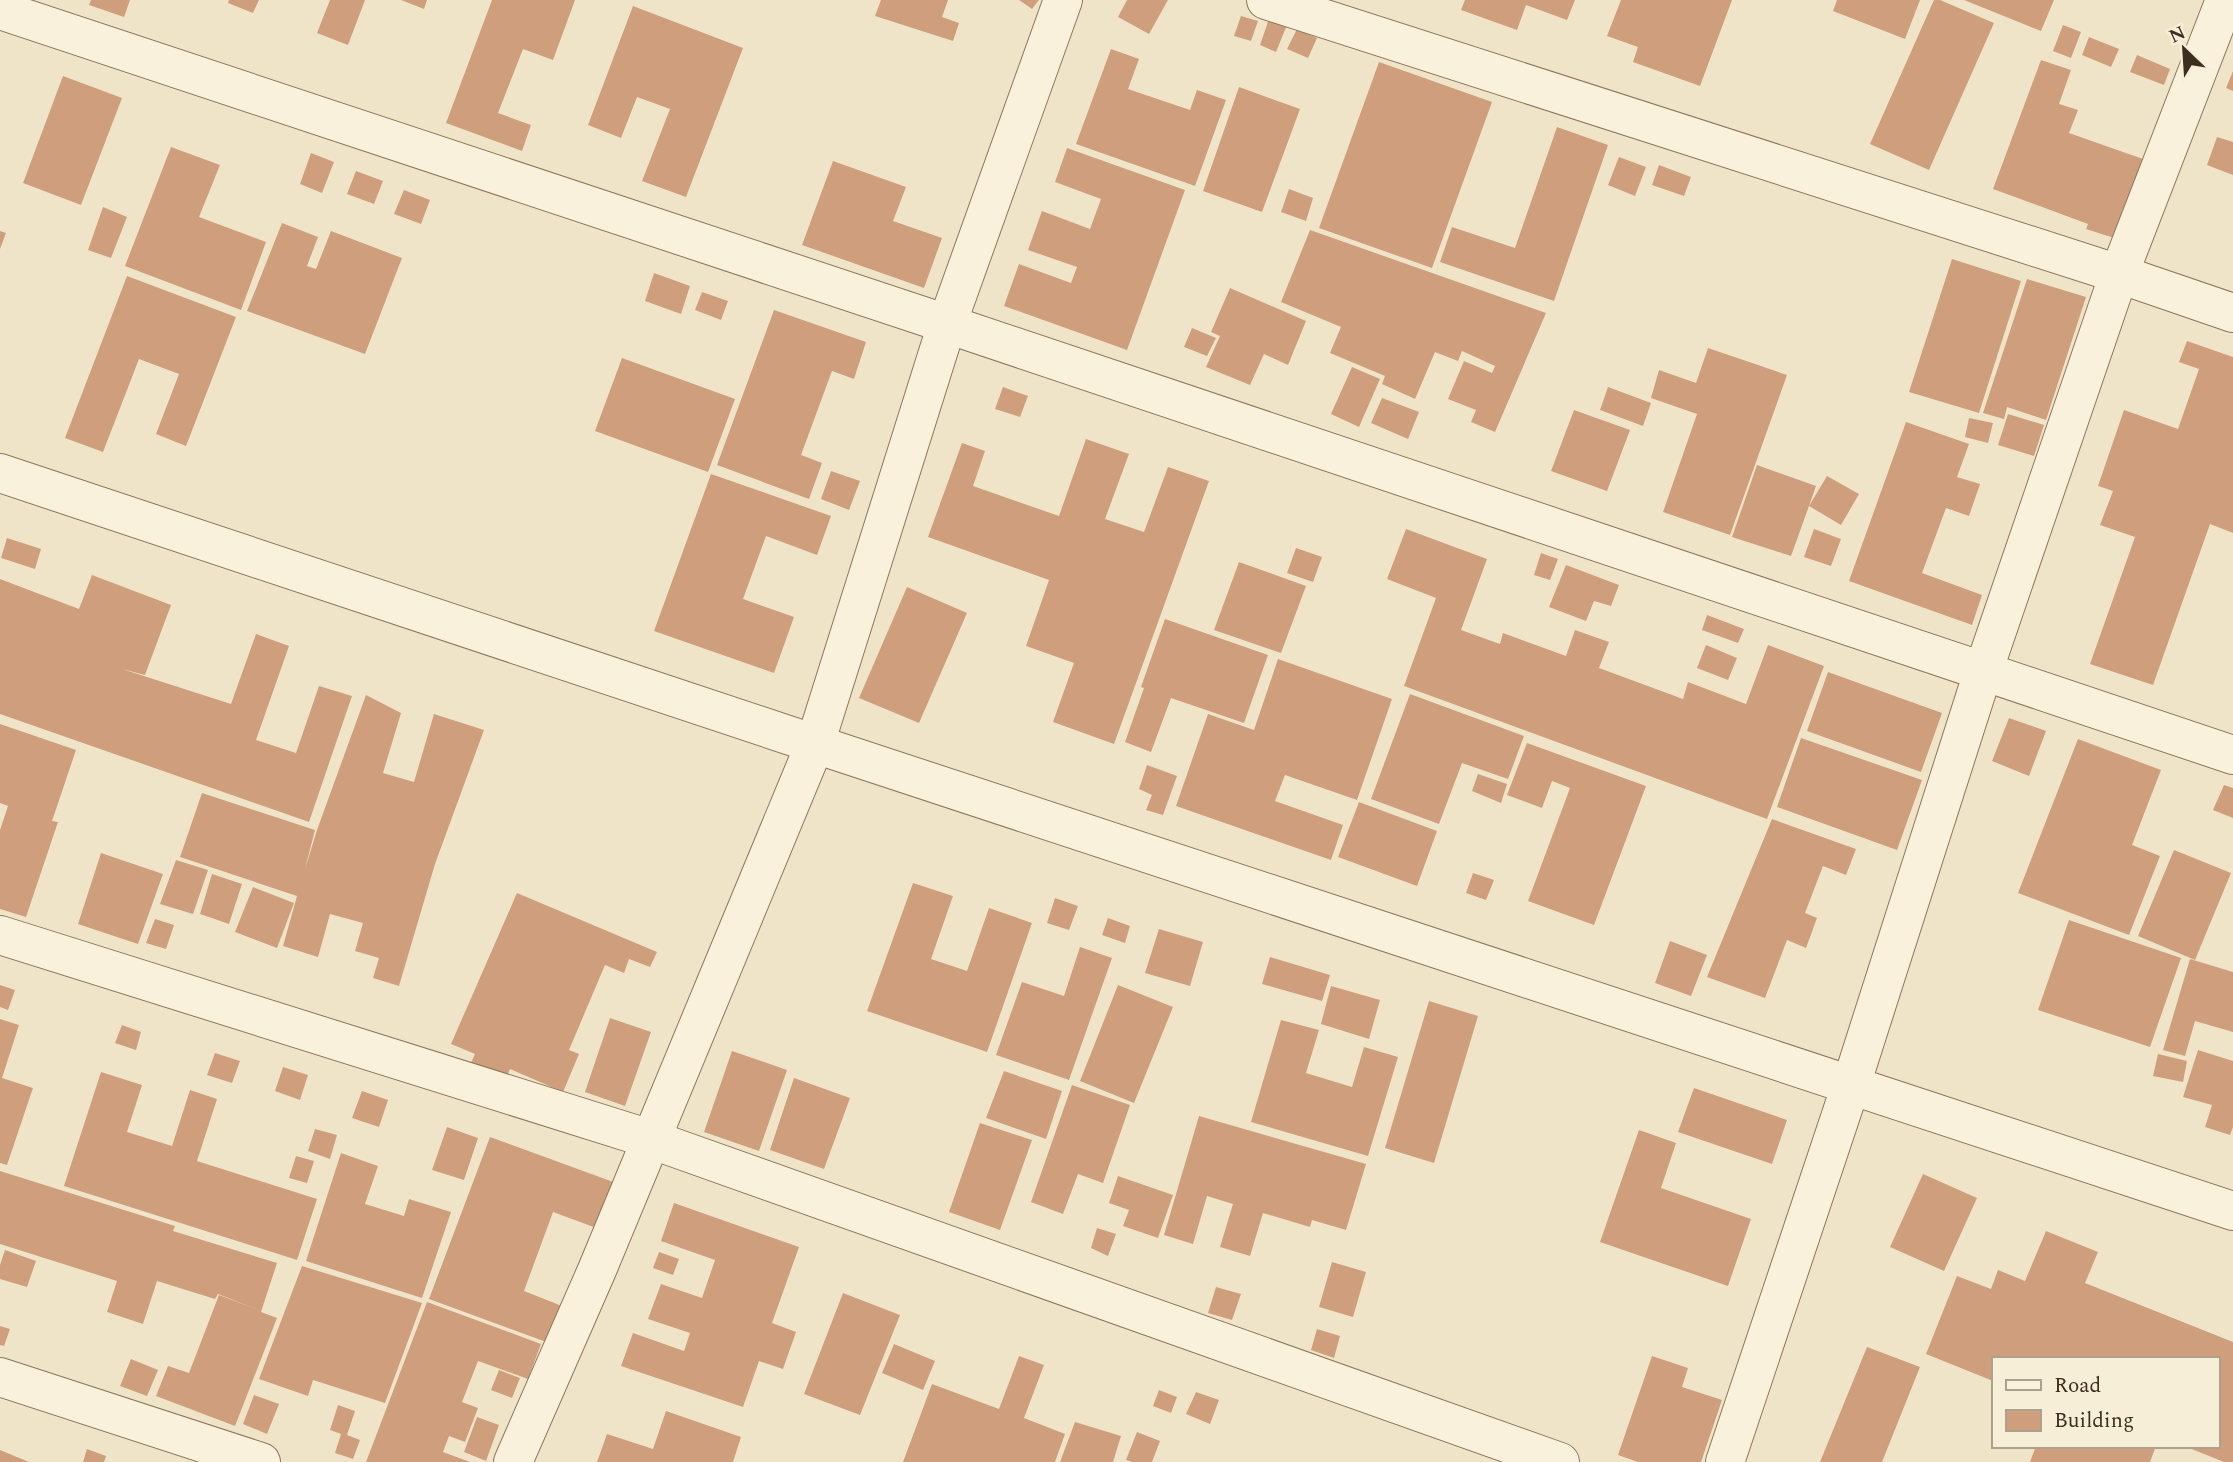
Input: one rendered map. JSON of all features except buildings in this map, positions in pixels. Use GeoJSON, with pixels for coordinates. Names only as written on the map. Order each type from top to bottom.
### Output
{"type":"FeatureCollection","features":[{"type":"Feature","properties":{"kind":"street"},"geometry":{"type":"LineString","coordinates":[[513,1462],[597,1270],[815,744],[947,324],[1062,0]]}},
{"type":"Feature","properties":{"kind":"street"},"geometry":{"type":"LineString","coordinates":[[1266,0],[2233,313]]}},
{"type":"Feature","properties":{"kind":"street"},"geometry":{"type":"LineString","coordinates":[[1725,1462],[1851,1085],[1983,672],[2119,274],[2224,0]]}},
{"type":"Feature","properties":{"kind":"street"},"geometry":{"type":"LineString","coordinates":[[0,10],[2233,755]]}},
{"type":"Feature","properties":{"kind":"street"},"geometry":{"type":"LineString","coordinates":[[0,473],[2233,1211]]}},
{"type":"Feature","properties":{"kind":"street"},"geometry":{"type":"LineString","coordinates":[[0,935],[650,1139],[1560,1462]]}},
{"type":"Feature","properties":{"kind":"street"},"geometry":{"type":"LineString","coordinates":[[0,1377],[261,1462]]}}]}
